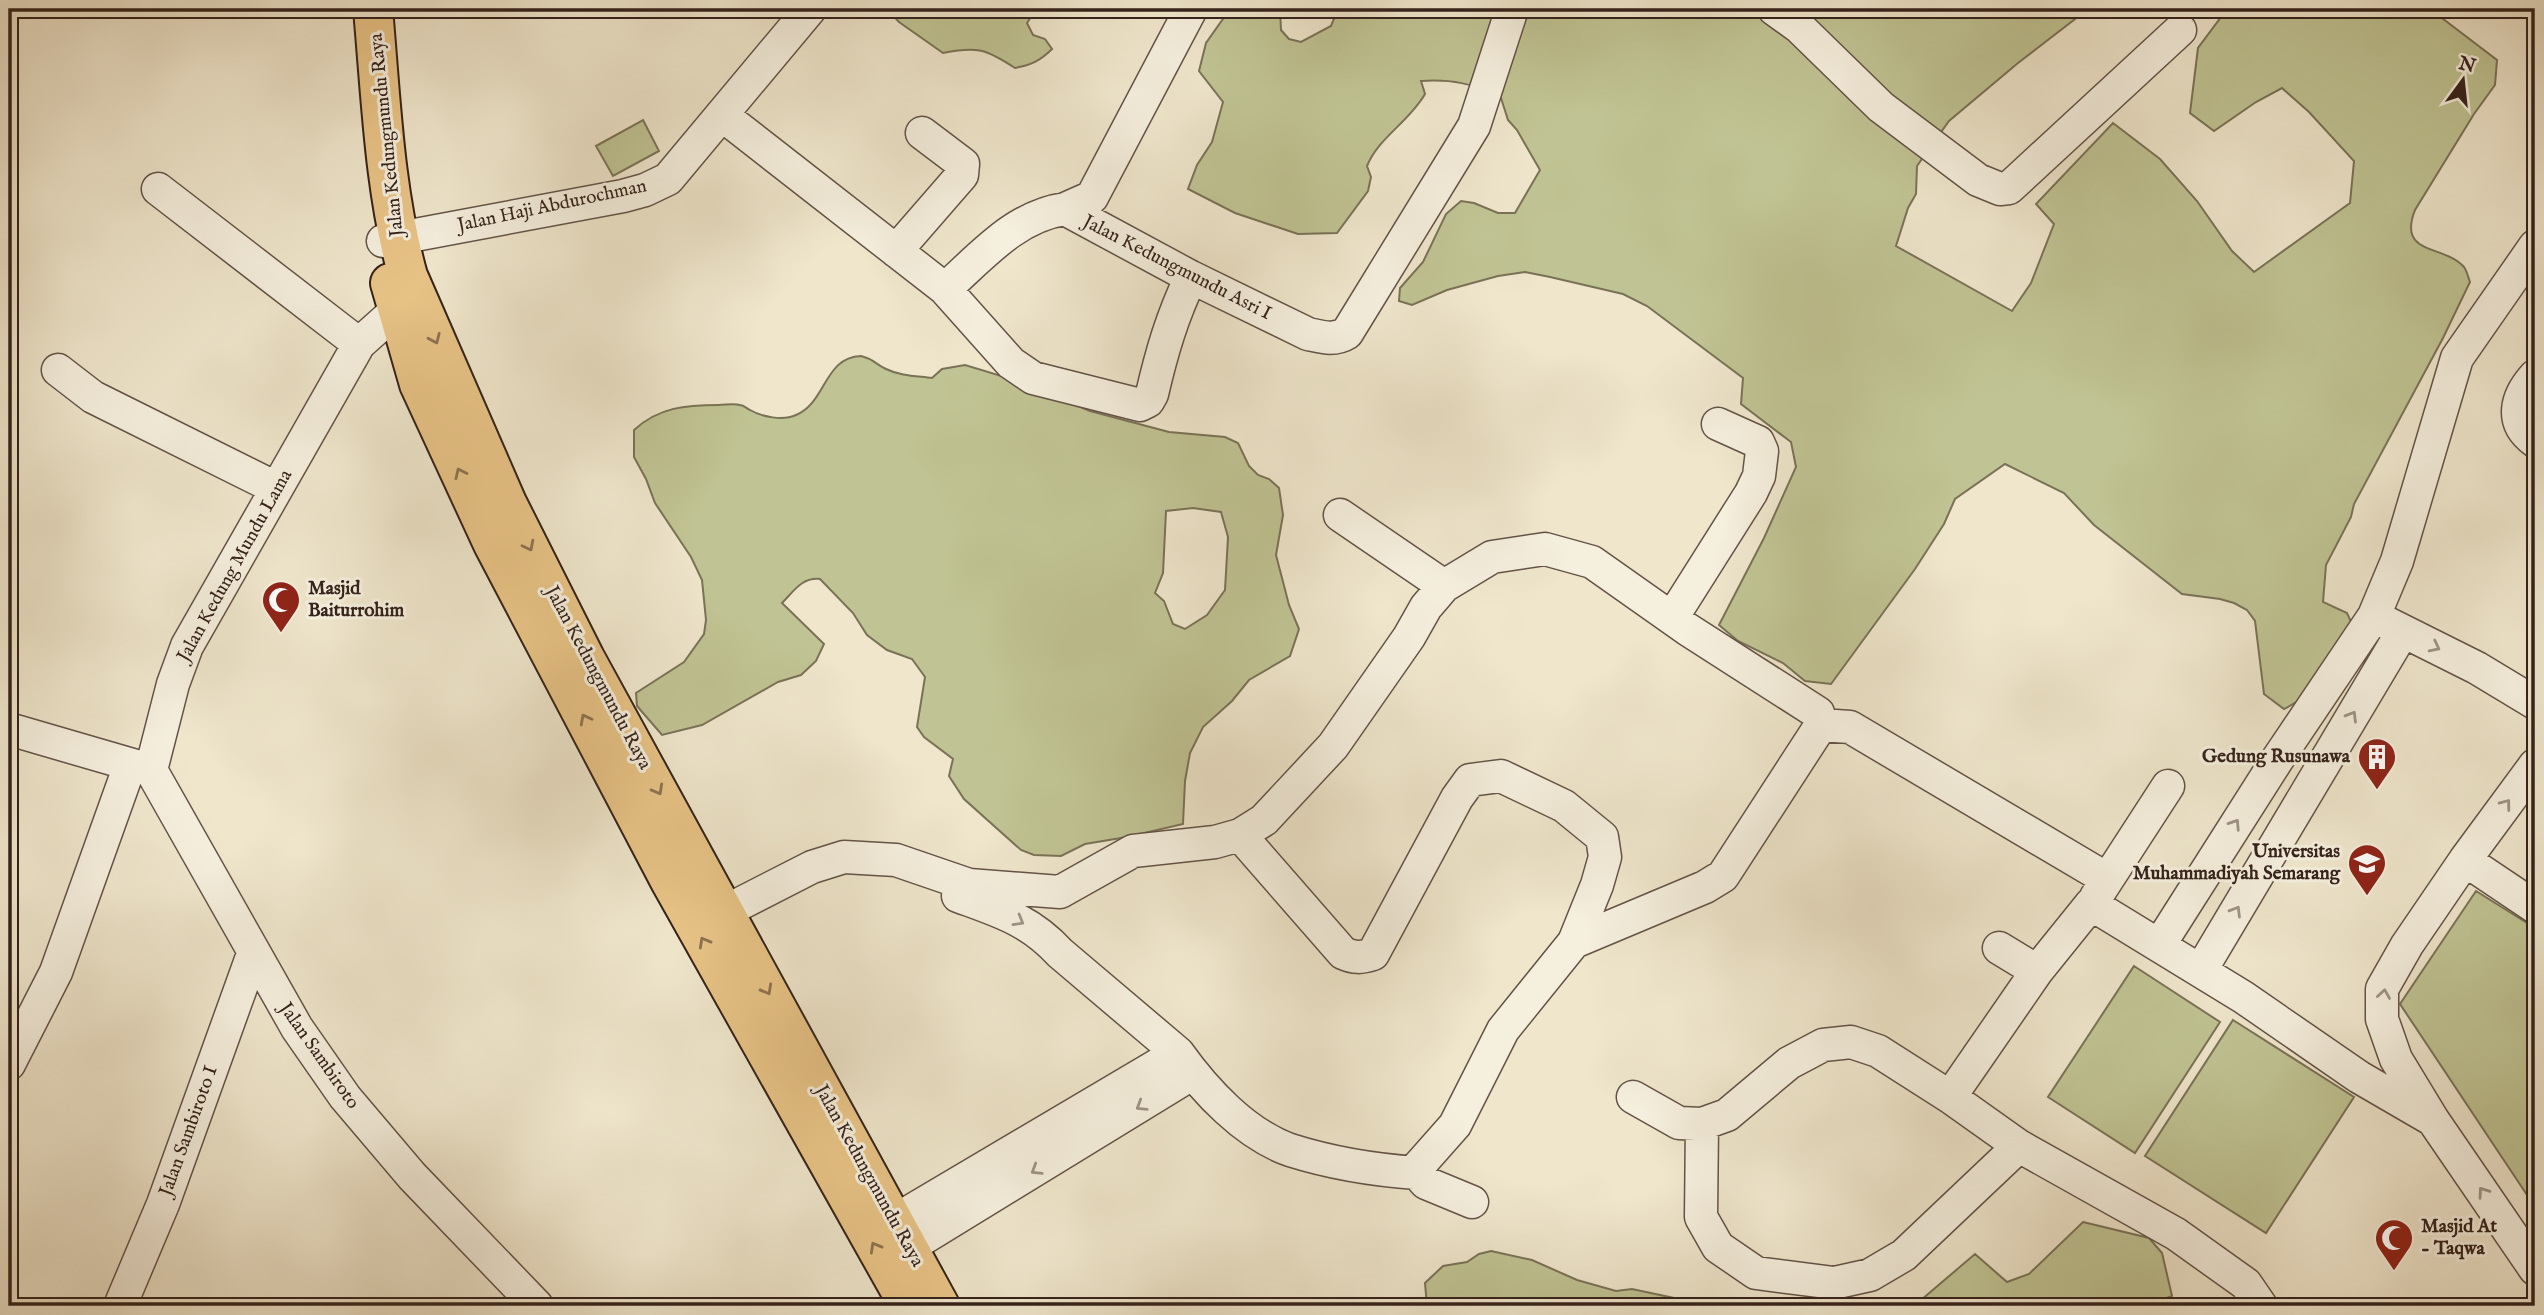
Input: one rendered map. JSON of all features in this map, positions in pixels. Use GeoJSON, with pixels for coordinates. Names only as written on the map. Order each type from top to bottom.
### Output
{"type":"FeatureCollection","features":[{"type":"Feature","properties":{"kind":"main road","name":"Jalan Kedungmundu Raya"},"geometry":{"type":"LineString","coordinates":[[356,9],[361,90],[390,240],[408,306],[419,384],[493,544],[670,881],[909,1306]]}},
{"type":"Feature","properties":{"kind":"main road","name":"Jalan Kedungmundu Raya"},"geometry":{"type":"LineString","coordinates":[[373,9],[390,240]]}},
{"type":"Feature","properties":{"kind":"main road","name":"Jalan Kedungmundu Raya"},"geometry":{"type":"LineString","coordinates":[[408,306],[585,658],[940,1306]]}},
{"type":"Feature","properties":{"kind":"street","name":"Jalan Haji Abdurochman"},"geometry":{"type":"LineString","coordinates":[[390,240],[645,190],[668,179],[810,9]]}},
{"type":"Feature","properties":{"kind":"street"},"geometry":{"type":"LineString","coordinates":[[1065,209],[1092,197],[1191,9]]}},
{"type":"Feature","properties":{"kind":"street","name":"Jalan Kedungmundu Asri I"},"geometry":{"type":"LineString","coordinates":[[945,289],[1028,219],[1065,209],[1191,277],[1308,334],[1340,338],[1347,333],[1474,126],[1512,9]]}},
{"type":"Feature","properties":{"kind":"street"},"geometry":{"type":"LineString","coordinates":[[1774,9],[1799,27],[1881,107],[1978,180],[2000,189],[2009,188],[2180,30]]}},
{"type":"Feature","properties":{"kind":"street"},"geometry":{"type":"LineString","coordinates":[[722,116],[945,289],[1011,363],[1033,378],[1140,405],[1147,401],[1152,394],[1173,315],[1191,277]]}},
{"type":"Feature","properties":{"kind":"street"},"geometry":{"type":"LineString","coordinates":[[896,251],[962,175],[963,164],[922,133]]}},
{"type":"Feature","properties":{"kind":"street"},"geometry":{"type":"LineString","coordinates":[[158,189],[359,344]]}},
{"type":"Feature","properties":{"kind":"street"},"geometry":{"type":"LineString","coordinates":[[2160,944],[2269,772],[2374,616],[2397,561],[2457,358],[2535,246]]}},
{"type":"Feature","properties":{"kind":"street","name":"Jalan Kedung Mundu Lama"},"geometry":{"type":"LineString","coordinates":[[9,1064],[56,972],[141,767],[187,646],[359,344],[408,306]]}},
{"type":"Feature","properties":{"kind":"street"},"geometry":{"type":"LineString","coordinates":[[58,370],[93,397],[276,488]]}},
{"type":"Feature","properties":{"kind":"street"},"geometry":{"type":"LineString","coordinates":[[2529,383],[2518,407],[2519,418],[2523,429],[2535,441]]}},
{"type":"Feature","properties":{"kind":"street"},"geometry":{"type":"LineString","coordinates":[[1672,618],[1734,521],[1759,476],[1762,451],[1758,442],[1718,424]]}},
{"type":"Feature","properties":{"kind":"street"},"geometry":{"type":"LineString","coordinates":[[1340,515],[1444,586]]}},
{"type":"Feature","properties":{"kind":"street"},"geometry":{"type":"LineString","coordinates":[[727,917],[812,867],[844,857],[896,860],[969,885],[1060,892],[1133,851],[1215,842],[1240,835],[1264,820],[1333,746],[1409,637],[1426,607],[1444,586],[1492,557],[1545,549],[1592,562],[1672,618],[1818,713],[1821,725],[1723,876],[1705,887],[1574,942]]}},
{"type":"Feature","properties":{"kind":"street"},"geometry":{"type":"LineString","coordinates":[[2374,616],[2477,668],[2535,703]]}},
{"type":"Feature","properties":{"kind":"street"},"geometry":{"type":"LineString","coordinates":[[2201,970],[2403,631]]}},
{"type":"Feature","properties":{"kind":"street"},"geometry":{"type":"LineString","coordinates":[[1821,725],[1850,727],[2099,892],[2160,944],[2359,1077],[2433,1120]]}},
{"type":"Feature","properties":{"kind":"street"},"geometry":{"type":"LineString","coordinates":[[9,729],[141,767]]}},
{"type":"Feature","properties":{"kind":"street"},"geometry":{"type":"LineString","coordinates":[[2535,765],[2465,860],[2407,945],[2382,989],[2382,1019],[2396,1059],[2433,1120],[2535,1269]]}},
{"type":"Feature","properties":{"kind":"street","name":"Jalan Sambiroto"},"geometry":{"type":"LineString","coordinates":[[141,767],[297,1028],[345,1097],[411,1176],[537,1306]]}},
{"type":"Feature","properties":{"kind":"street"},"geometry":{"type":"LineString","coordinates":[[1240,835],[1343,953],[1353,957],[1373,954],[1470,780],[1501,776],[1564,806],[1602,837],[1605,857],[1574,942],[1503,1030],[1455,1125],[1417,1168],[1417,1173]]}},
{"type":"Feature","properties":{"kind":"street"},"geometry":{"type":"LineString","coordinates":[[1950,1097],[2037,971],[2099,892],[2168,786]]}},
{"type":"Feature","properties":{"kind":"street"},"geometry":{"type":"LineString","coordinates":[[2465,860],[2535,907]]}},
{"type":"Feature","properties":{"kind":"street"},"geometry":{"type":"LineString","coordinates":[[727,917],[842,866],[879,867],[1016,917],[1048,940],[1186,1063],[1223,1104],[1254,1130],[1289,1149],[1373,1170],[1417,1173],[1426,1183],[1472,1202]]}},
{"type":"Feature","properties":{"kind":"street"},"geometry":{"type":"LineString","coordinates":[[1999,948],[2037,971]]}},
{"type":"Feature","properties":{"kind":"street","name":"Jalan Sambiroto I"},"geometry":{"type":"LineString","coordinates":[[120,1306],[163,1204],[253,954]]}},
{"type":"Feature","properties":{"kind":"street"},"geometry":{"type":"LineString","coordinates":[[1633,1097],[1679,1123],[1702,1124],[1727,1115],[1789,1063],[1823,1045],[1851,1042],[1878,1051],[2019,1146],[2176,1234],[2246,1284],[2261,1306]]}},
{"type":"Feature","properties":{"kind":"street"},"geometry":{"type":"LineString","coordinates":[[901,1234],[1186,1063]]}},
{"type":"Feature","properties":{"kind":"street"},"geometry":{"type":"LineString","coordinates":[[1702,1124],[1700,1217],[1717,1247],[1756,1273],[1833,1283],[1870,1275],[1904,1255],[2019,1146]]}},
{"type":"Feature","properties":{"kind":"green space"},"geometry":{"type":"Polygon","coordinates":[[[887,9],[1036,9],[1027,23],[1033,35],[1045,39],[1052,49],[1035,62],[1015,68],[981,51],[943,53],[899,22],[887,9]]]}},
{"type":"Feature","properties":{"kind":"green space"},"geometry":{"type":"Polygon","coordinates":[[[1230,9],[1280,9],[1281,30],[1289,39],[1301,42],[1331,26],[1338,9],[2088,9],[1949,121],[1917,166],[1916,194],[1908,208],[1896,246],[2012,311],[2031,283],[2054,224],[2036,204],[2113,123],[2160,159],[2197,201],[2232,251],[2254,272],[2350,203],[2354,161],[2309,112],[2282,88],[2214,131],[2190,113],[2198,48],[2227,9],[2433,9],[2497,60],[2495,85],[2415,210],[2411,225],[2412,235],[2417,242],[2455,260],[2464,267],[2470,282],[2354,504],[2351,517],[2326,565],[2323,602],[2347,613],[2352,624],[2332,660],[2316,684],[2296,703],[2284,709],[2264,694],[2255,621],[2247,610],[2220,599],[2182,594],[2094,525],[2064,493],[2005,464],[1955,499],[1944,524],[1915,569],[1831,684],[1805,681],[1783,663],[1738,641],[1719,625],[1764,538],[1796,467],[1791,442],[1741,404],[1743,378],[1647,306],[1623,294],[1550,277],[1525,272],[1498,276],[1447,290],[1412,305],[1399,301],[1400,288],[1423,262],[1446,214],[1461,201],[1474,203],[1498,213],[1515,213],[1540,170],[1517,130],[1508,120],[1500,95],[1489,91],[1453,82],[1421,81],[1425,94],[1372,156],[1367,166],[1371,177],[1368,191],[1337,233],[1298,234],[1235,213],[1188,189],[1197,165],[1212,142],[1223,102],[1199,71],[1206,43],[1230,9]]]}},
{"type":"Feature","properties":{"kind":"green space"},"geometry":{"type":"Polygon","coordinates":[[[643,120],[659,151],[613,176],[596,146],[643,120]]]}},
{"type":"Feature","properties":{"kind":"green space"},"geometry":{"type":"Polygon","coordinates":[[[861,356],[897,373],[932,378],[942,369],[965,365],[1018,381],[1090,411],[1169,432],[1225,437],[1238,443],[1249,466],[1258,475],[1269,479],[1279,488],[1283,515],[1276,555],[1289,605],[1299,629],[1290,656],[1249,680],[1232,701],[1203,727],[1190,753],[1185,781],[1183,824],[1085,844],[1061,856],[1034,855],[1021,850],[964,799],[949,776],[953,759],[924,737],[917,727],[925,677],[912,659],[887,650],[867,635],[853,613],[820,579],[803,583],[782,603],[824,644],[816,661],[801,675],[778,682],[702,725],[662,735],[637,706],[636,693],[684,662],[704,634],[706,620],[702,580],[691,557],[655,503],[634,457],[634,430],[663,412],[695,406],[738,404],[766,416],[791,417],[814,401],[832,372],[849,358],[861,356]],[[1193,508],[1166,511],[1163,573],[1155,593],[1164,601],[1173,624],[1185,629],[1207,615],[1225,590],[1228,537],[1221,512],[1193,508]]]}},
{"type":"Feature","properties":{"kind":"green space"},"geometry":{"type":"Polygon","coordinates":[[[2476,891],[2535,928],[2535,1207],[2400,1004],[2476,891]]]}},
{"type":"Feature","properties":{"kind":"green space"},"geometry":{"type":"Polygon","coordinates":[[[2134,966],[2220,1022],[2135,1153],[2048,1097],[2134,966]]]}},
{"type":"Feature","properties":{"kind":"green space"},"geometry":{"type":"Polygon","coordinates":[[[2233,1020],[2354,1097],[2266,1233],[2145,1156],[2233,1020]]]}},
{"type":"Feature","properties":{"kind":"green space"},"geometry":{"type":"Polygon","coordinates":[[[2083,1222],[2149,1238],[2162,1253],[2172,1296],[2146,1306],[1914,1306],[1975,1254],[2007,1282],[2029,1274],[2083,1222]]]}},
{"type":"Feature","properties":{"kind":"green space"},"geometry":{"type":"Polygon","coordinates":[[[1491,1251],[1532,1260],[1577,1280],[1616,1291],[1632,1289],[1712,1306],[1427,1306],[1425,1283],[1443,1266],[1467,1262],[1479,1254],[1491,1251]]]}},
{"type":"Feature","properties":{"kind":"place","name":"Masjid Baiturrohim"},"geometry":{"type":"Point","coordinates":[281,634]}},
{"type":"Feature","properties":{"kind":"place","name":"Gedung Rusunawa"},"geometry":{"type":"Point","coordinates":[2377,791]}},
{"type":"Feature","properties":{"kind":"place","name":"Universitas Muhammadiyah Semarang"},"geometry":{"type":"Point","coordinates":[2367,897]}},
{"type":"Feature","properties":{"kind":"place","name":"Masjid At - Taqwa"},"geometry":{"type":"Point","coordinates":[2394,1272]}}]}
